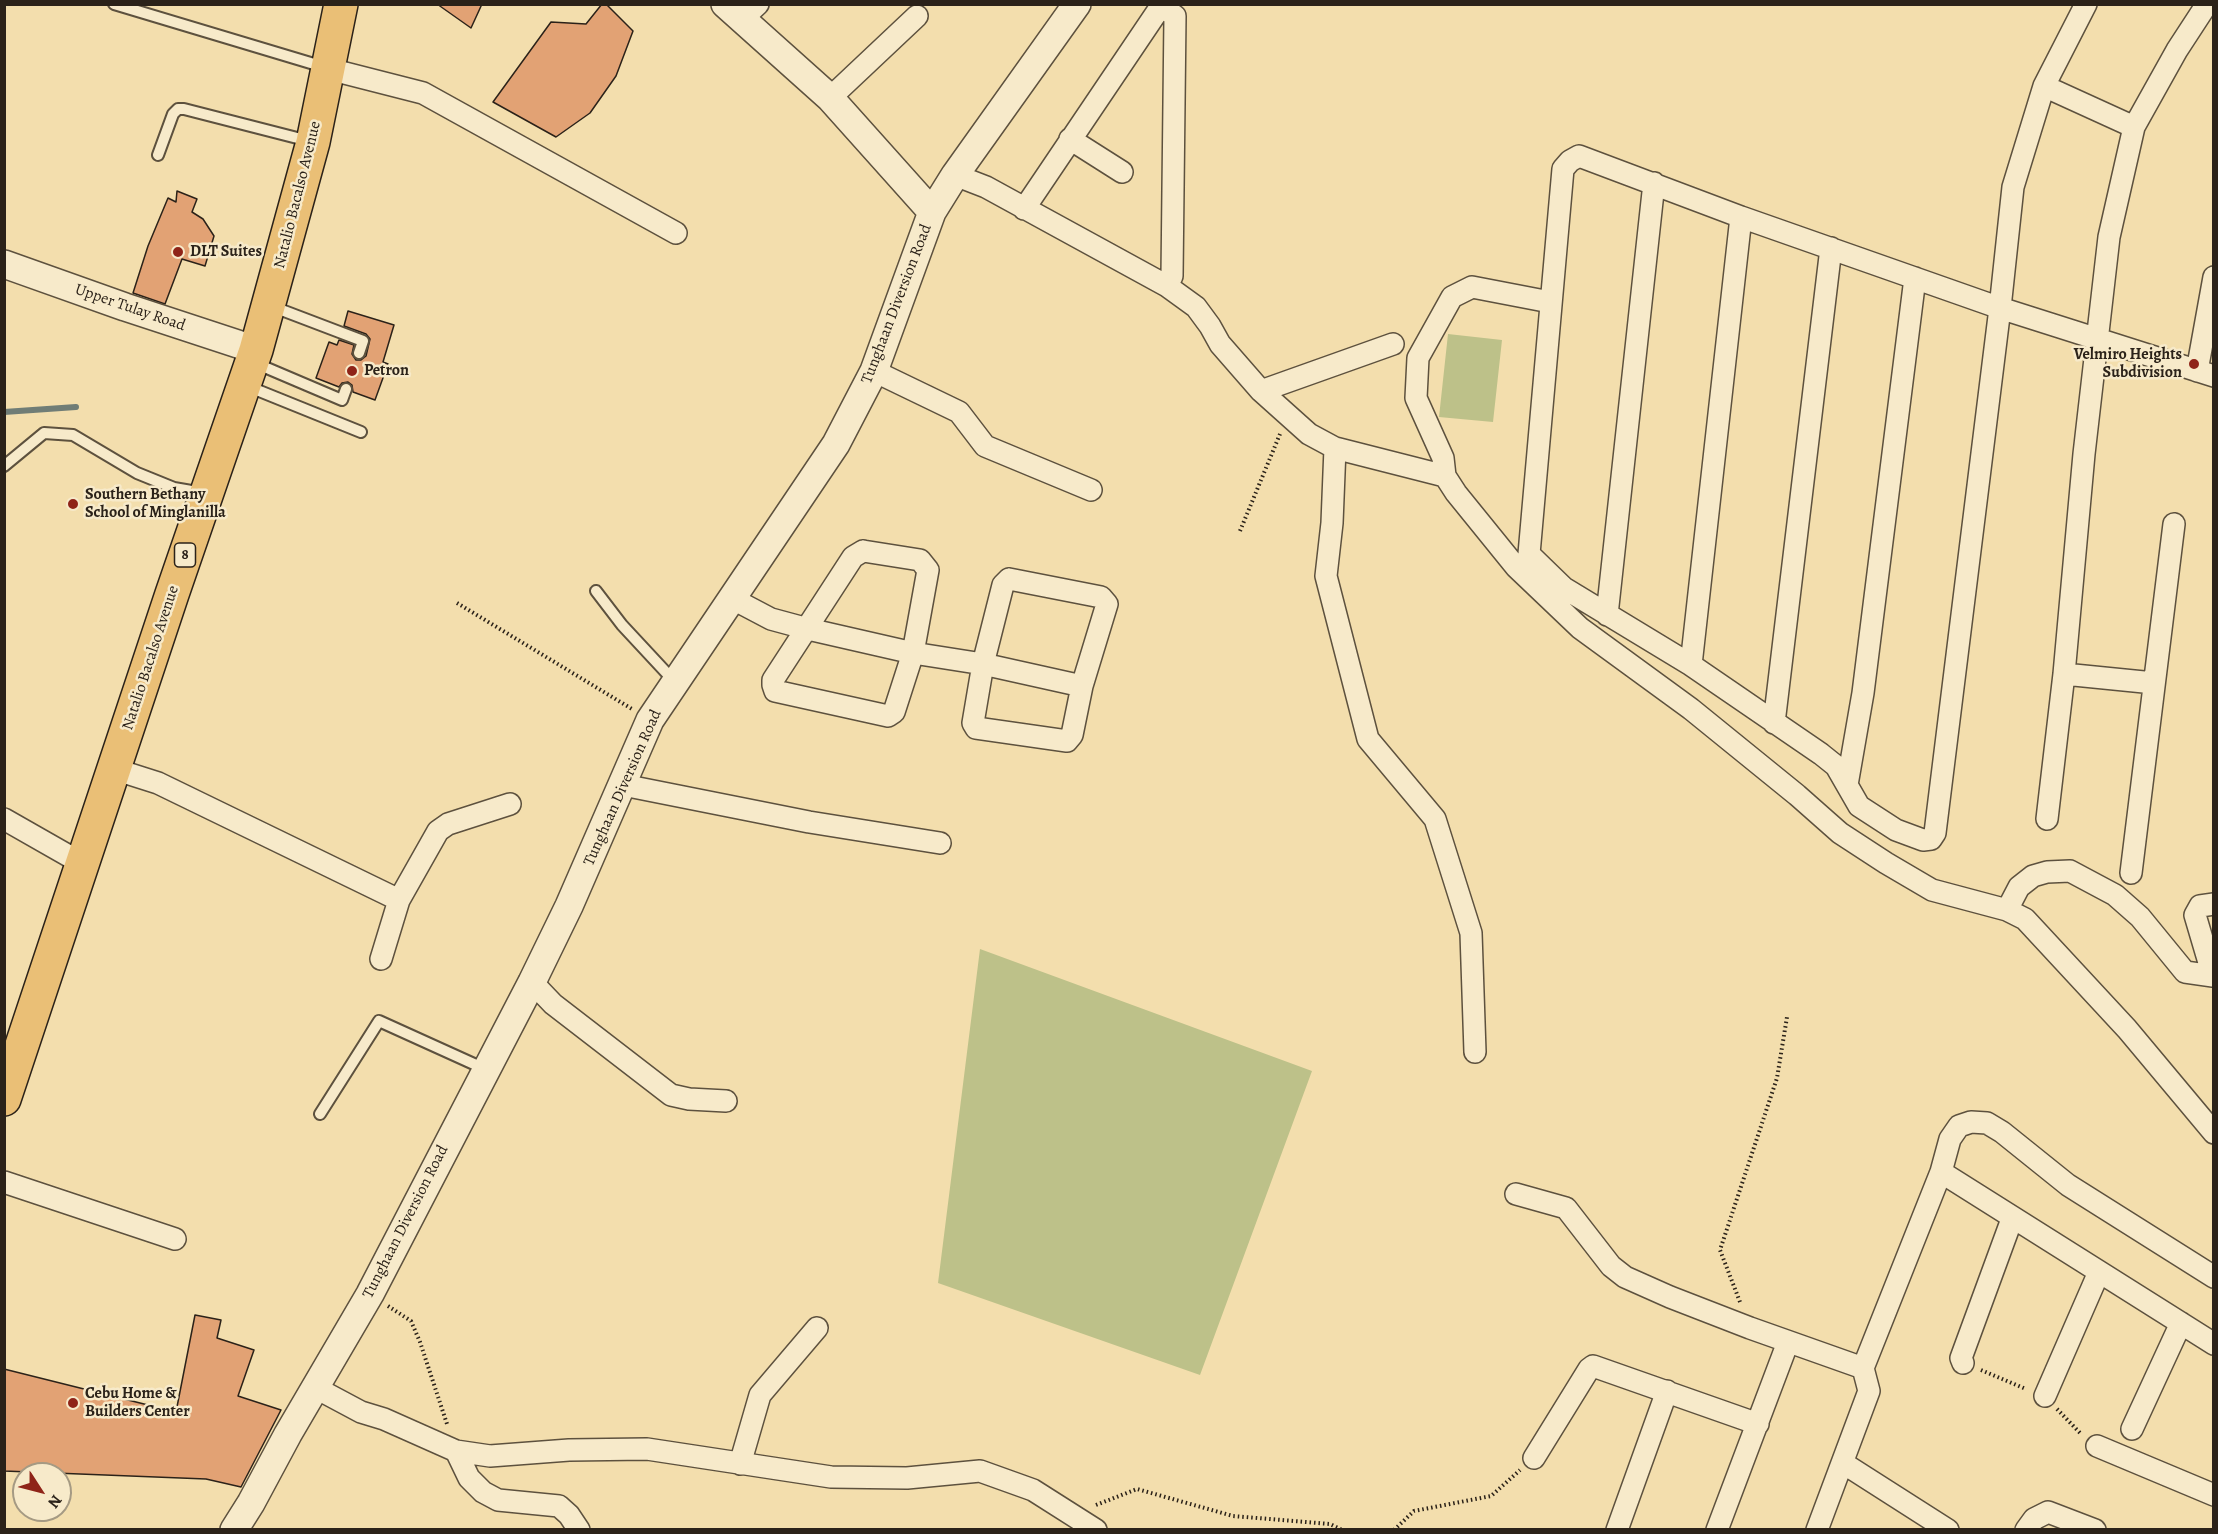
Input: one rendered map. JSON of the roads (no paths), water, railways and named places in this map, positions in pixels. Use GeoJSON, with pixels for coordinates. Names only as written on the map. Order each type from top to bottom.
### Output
{"type":"FeatureCollection","features":[{"type":"Feature","properties":{"kind":"highway","name":"Natalio Bacalso Avenue"},"geometry":{"type":"LineString","coordinates":[[4,1099],[10,1061],[83,864],[251,366],[313,142],[341,4]]}},
{"type":"Feature","properties":{"kind":"street","name":"Tunghaan Diversion Road"},"geometry":{"type":"LineString","coordinates":[[234,1530],[370,1294],[532,982],[569,906],[650,720],[836,444],[874,371],[932,212],[954,175],[1077,4]]}},
{"type":"Feature","properties":{"kind":"street"},"geometry":{"type":"LineString","coordinates":[[2086,4],[2044,86],[2013,187],[2000,308],[1935,833],[1931,839],[1923,840],[1896,830],[1859,806],[1836,766],[1821,754],[1690,665],[1564,588],[1529,554],[1563,169],[1579,156],[1741,217],[2000,308],[2206,374],[2214,277]]}},
{"type":"Feature","properties":{"kind":"street"},"geometry":{"type":"LineString","coordinates":[[2047,819],[2064,674],[2096,339],[2109,237],[2134,127],[2176,50],[2207,4]]}},
{"type":"Feature","properties":{"kind":"street"},"geometry":{"type":"LineString","coordinates":[[1024,209],[1161,6],[1175,16],[1172,276],[1167,286]]}},
{"type":"Feature","properties":{"kind":"street"},"geometry":{"type":"LineString","coordinates":[[742,9],[830,98],[932,212]]}},
{"type":"Feature","properties":{"kind":"street"},"geometry":{"type":"LineString","coordinates":[[830,98],[917,16]]}},
{"type":"Feature","properties":{"kind":"street"},"geometry":{"type":"LineString","coordinates":[[329,69],[423,93],[676,233]]}},
{"type":"Feature","properties":{"kind":"street"},"geometry":{"type":"LineString","coordinates":[[2044,86],[2134,127]]}},
{"type":"Feature","properties":{"kind":"street"},"geometry":{"type":"LineString","coordinates":[[1070,140],[1122,172]]}},
{"type":"Feature","properties":{"kind":"street"},"geometry":{"type":"LineString","coordinates":[[954,175],[986,187],[1167,286],[1196,307],[1220,344],[1261,392],[1309,434],[1335,448],[1445,476]]}},
{"type":"Feature","properties":{"kind":"street"},"geometry":{"type":"LineString","coordinates":[[1607,615],[1654,183]]}},
{"type":"Feature","properties":{"kind":"street"},"geometry":{"type":"LineString","coordinates":[[1690,665],[1741,217]]}},
{"type":"Feature","properties":{"kind":"street"},"geometry":{"type":"LineString","coordinates":[[1774,723],[1831,248]]}},
{"type":"Feature","properties":{"kind":"street","name":"Upper Tulay Road"},"geometry":{"type":"LineString","coordinates":[[4,264],[125,307],[251,366]]}},
{"type":"Feature","properties":{"kind":"street"},"geometry":{"type":"LineString","coordinates":[[1847,786],[1863,693],[1915,278]]}},
{"type":"Feature","properties":{"kind":"street"},"geometry":{"type":"LineString","coordinates":[[1550,302],[1472,287],[1452,297],[1418,358],[1416,398],[1443,458],[1445,476],[1456,493],[1516,567],[1580,628],[1691,709],[1840,833],[1932,890],[2007,910],[2025,919],[2127,1029],[2214,1133]]}},
{"type":"Feature","properties":{"kind":"street"},"geometry":{"type":"LineString","coordinates":[[1261,392],[1393,344]]}},
{"type":"Feature","properties":{"kind":"street"},"geometry":{"type":"LineString","coordinates":[[874,371],[959,412],[986,446],[1091,490]]}},
{"type":"Feature","properties":{"kind":"street"},"geometry":{"type":"LineString","coordinates":[[1335,448],[1332,523],[1326,576],[1368,739],[1435,819],[1450,864],[1471,933],[1474,1052]]}},
{"type":"Feature","properties":{"kind":"street"},"geometry":{"type":"LineString","coordinates":[[2131,873],[2174,524]]}},
{"type":"Feature","properties":{"kind":"street"},"geometry":{"type":"LineString","coordinates":[[863,551],[920,560],[928,570],[913,653],[891,715],[775,692],[772,685],[773,680],[856,554],[863,551]]}},
{"type":"Feature","properties":{"kind":"street"},"geometry":{"type":"LineString","coordinates":[[1009,579],[1101,597],[1107,604],[1082,686],[1072,735],[1067,741],[976,728],[974,720],[983,664],[1003,585],[1009,579]]}},
{"type":"Feature","properties":{"kind":"street"},"geometry":{"type":"LineString","coordinates":[[733,599],[771,619],[808,629],[913,653],[983,664],[1082,686]]}},
{"type":"Feature","properties":{"kind":"street"},"geometry":{"type":"LineString","coordinates":[[2064,674],[2154,683]]}},
{"type":"Feature","properties":{"kind":"street"},"geometry":{"type":"LineString","coordinates":[[114,769],[158,783],[399,900]]}},
{"type":"Feature","properties":{"kind":"street"},"geometry":{"type":"LineString","coordinates":[[623,785],[809,822],[940,843]]}},
{"type":"Feature","properties":{"kind":"street"},"geometry":{"type":"LineString","coordinates":[[381,959],[399,900],[442,827],[510,804]]}},
{"type":"Feature","properties":{"kind":"street"},"geometry":{"type":"LineString","coordinates":[[4,819],[83,864]]}},
{"type":"Feature","properties":{"kind":"street"},"geometry":{"type":"LineString","coordinates":[[2007,910],[2019,887],[2033,876],[2047,872],[2070,871],[2115,895],[2140,917],[2185,972],[2213,976],[2195,915],[2200,906],[2214,904]]}},
{"type":"Feature","properties":{"kind":"street"},"geometry":{"type":"LineString","coordinates":[[532,982],[553,1004],[671,1095],[689,1099],[726,1101]]}},
{"type":"Feature","properties":{"kind":"street"},"geometry":{"type":"LineString","coordinates":[[1817,1530],[1869,1391],[1863,1368],[1941,1172],[1950,1139],[1959,1126],[1971,1122],[1987,1123],[2002,1132],[2068,1185],[2214,1277]]}},
{"type":"Feature","properties":{"kind":"street"},"geometry":{"type":"LineString","coordinates":[[1941,1172],[2012,1219],[2214,1344]]}},
{"type":"Feature","properties":{"kind":"street"},"geometry":{"type":"LineString","coordinates":[[4,1182],[175,1239]]}},
{"type":"Feature","properties":{"kind":"street"},"geometry":{"type":"LineString","coordinates":[[1516,1194],[1566,1208],[1611,1266],[1625,1277],[1750,1328],[1863,1368]]}},
{"type":"Feature","properties":{"kind":"street"},"geometry":{"type":"LineString","coordinates":[[1963,1363],[1961,1358],[2012,1219]]}},
{"type":"Feature","properties":{"kind":"street"},"geometry":{"type":"LineString","coordinates":[[2045,1396],[2099,1272]]}},
{"type":"Feature","properties":{"kind":"street"},"geometry":{"type":"LineString","coordinates":[[2132,1429],[2181,1323]]}},
{"type":"Feature","properties":{"kind":"street"},"geometry":{"type":"LineString","coordinates":[[740,1464],[760,1395],[817,1328]]}},
{"type":"Feature","properties":{"kind":"street"},"geometry":{"type":"LineString","coordinates":[[1717,1530],[1788,1342]]}},
{"type":"Feature","properties":{"kind":"street"},"geometry":{"type":"LineString","coordinates":[[1534,1458],[1591,1367],[1597,1366],[1758,1424]]}},
{"type":"Feature","properties":{"kind":"street"},"geometry":{"type":"LineString","coordinates":[[316,1388],[361,1412],[384,1419],[456,1451],[489,1456],[569,1450],[647,1449],[831,1477],[907,1478],[980,1471],[1033,1490],[1096,1530]]}},
{"type":"Feature","properties":{"kind":"street"},"geometry":{"type":"LineString","coordinates":[[1617,1530],[1667,1391]]}},
{"type":"Feature","properties":{"kind":"street"},"geometry":{"type":"LineString","coordinates":[[2097,1446],[2214,1495]]}},
{"type":"Feature","properties":{"kind":"street"},"geometry":{"type":"LineString","coordinates":[[456,1451],[469,1478],[483,1492],[498,1500],[559,1506],[569,1515],[579,1530]]}},
{"type":"Feature","properties":{"kind":"street"},"geometry":{"type":"LineString","coordinates":[[1843,1463],[1915,1520],[1948,1530]]}},
{"type":"Feature","properties":{"kind":"street"},"geometry":{"type":"LineString","coordinates":[[2026,1530],[2034,1518],[2048,1512],[2095,1530]]}},
{"type":"Feature","properties":{"kind":"lane"},"geometry":{"type":"LineString","coordinates":[[114,4],[329,69]]}},
{"type":"Feature","properties":{"kind":"lane"},"geometry":{"type":"LineString","coordinates":[[158,155],[173,114],[178,109],[313,142]]}},
{"type":"Feature","properties":{"kind":"lane"},"geometry":{"type":"LineString","coordinates":[[269,306],[363,341],[359,353]]}},
{"type":"Feature","properties":{"kind":"lane"},"geometry":{"type":"LineString","coordinates":[[251,366],[342,400],[346,389]]}},
{"type":"Feature","properties":{"kind":"lane"},"geometry":{"type":"LineString","coordinates":[[251,366],[361,432]]}},
{"type":"Feature","properties":{"kind":"lane"},"geometry":{"type":"LineString","coordinates":[[4,466],[44,433],[73,435],[137,473],[174,488],[207,494]]}},
{"type":"Feature","properties":{"kind":"lane"},"geometry":{"type":"LineString","coordinates":[[596,591],[622,625],[675,682]]}},
{"type":"Feature","properties":{"kind":"lane"},"geometry":{"type":"LineString","coordinates":[[320,1114],[379,1022],[485,1069]]}},
{"type":"Feature","properties":{"kind":"waterway"},"geometry":{"type":"LineString","coordinates":[[4,412],[76,407]]}},
{"type":"Feature","properties":{"kind":"place","name":"DLT Suites"},"geometry":{"type":"Point","coordinates":[178,252]}},
{"type":"Feature","properties":{"kind":"place","name":"Velmiro Heights Subdivision"},"geometry":{"type":"Point","coordinates":[2194,364]}},
{"type":"Feature","properties":{"kind":"place","name":"Petron"},"geometry":{"type":"Point","coordinates":[352,371]}},
{"type":"Feature","properties":{"kind":"place","name":"Southern Bethany School of Minglanilla"},"geometry":{"type":"Point","coordinates":[73,504]}},
{"type":"Feature","properties":{"kind":"place","name":"Cebu Home & Builders Center"},"geometry":{"type":"Point","coordinates":[73,1403]}}]}
